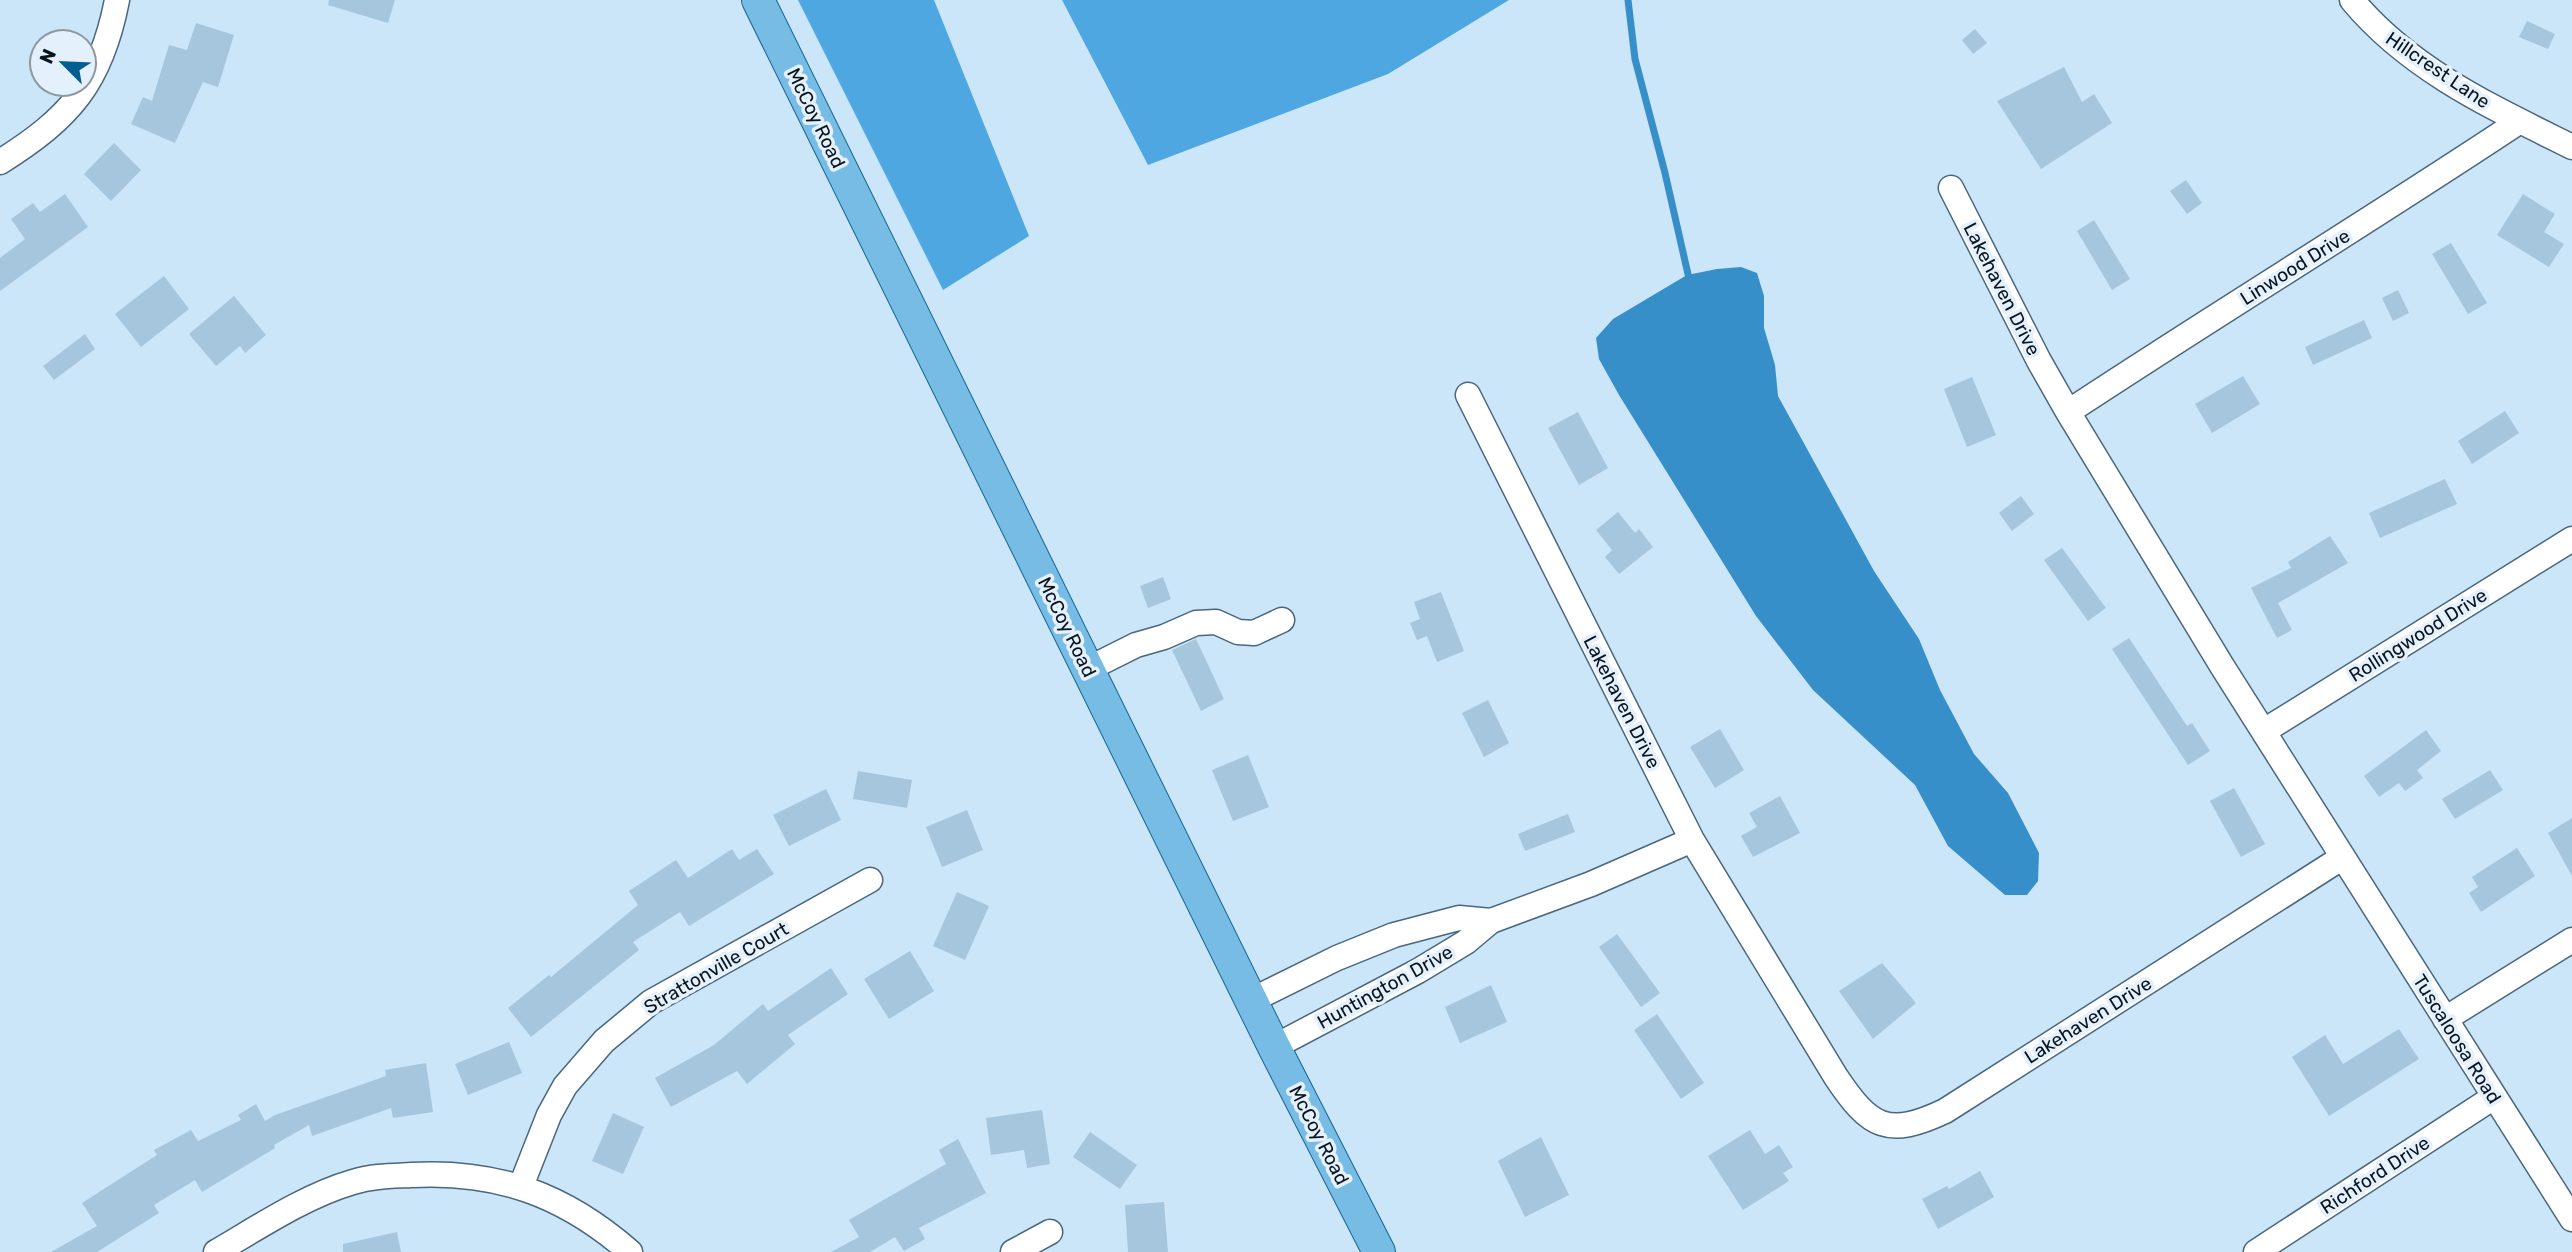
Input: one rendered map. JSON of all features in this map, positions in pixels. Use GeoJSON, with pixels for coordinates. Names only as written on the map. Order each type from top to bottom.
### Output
{"type":"FeatureCollection","features":[{"type":"Feature","properties":{"kind":"main road","name":"McCoy Road"},"geometry":{"type":"LineString","coordinates":[[758,0],[1274,1047],[1378,1252]]}},
{"type":"Feature","properties":{"kind":"street"},"geometry":{"type":"LineString","coordinates":[[0,162],[37,138],[62,116],[83,90],[99,64],[117,0]]}},
{"type":"Feature","properties":{"kind":"street","name":"Hillcrest Lane"},"geometry":{"type":"LineString","coordinates":[[2351,0],[2399,47],[2469,95],[2572,147]]}},
{"type":"Feature","properties":{"kind":"street","name":"Linwood Drive"},"geometry":{"type":"LineString","coordinates":[[2068,412],[2384,212],[2520,121]]}},
{"type":"Feature","properties":{"kind":"street","name":"Lakehaven Drive"},"geometry":{"type":"LineString","coordinates":[[1468,395],[1692,840],[1853,1102],[1868,1117],[1886,1125],[1899,1127],[1919,1124],[1945,1111],[2343,858],[2222,666],[2068,412],[1951,188]]}},
{"type":"Feature","properties":{"kind":"street","name":"Rollingwood Drive"},"geometry":{"type":"LineString","coordinates":[[2264,730],[2572,539]]}},
{"type":"Feature","properties":{"kind":"street"},"geometry":{"type":"LineString","coordinates":[[1088,669],[1136,645],[1164,637],[1196,623],[1216,622],[1238,632],[1254,634],[1282,620]]}},
{"type":"Feature","properties":{"kind":"street","name":"Huntington Drive"},"geometry":{"type":"LineString","coordinates":[[1274,1047],[1418,971],[1466,942],[1491,921],[1591,884],[1692,840]]}},
{"type":"Feature","properties":{"kind":"street","name":"Tuscaloosa Road"},"geometry":{"type":"LineString","coordinates":[[2343,858],[2572,1219]]}},
{"type":"Feature","properties":{"kind":"street","name":"Strattonville Court"},"geometry":{"type":"LineString","coordinates":[[521,1186],[543,1128],[565,1086],[604,1041],[651,1002],[870,880]]}},
{"type":"Feature","properties":{"kind":"street","name":"Huntington Drive"},"geometry":{"type":"LineString","coordinates":[[1251,1000],[1337,958],[1416,928],[1459,918],[1491,921]]}},
{"type":"Feature","properties":{"kind":"street"},"geometry":{"type":"LineString","coordinates":[[2445,1019],[2572,940]]}},
{"type":"Feature","properties":{"kind":"street","name":"Richford Drive"},"geometry":{"type":"LineString","coordinates":[[2256,1252],[2494,1097]]}},
{"type":"Feature","properties":{"kind":"street"},"geometry":{"type":"LineString","coordinates":[[216,1252],[320,1195],[350,1182],[374,1176],[434,1173],[479,1176],[521,1186],[605,1230],[630,1252]]}},
{"type":"Feature","properties":{"kind":"street"},"geometry":{"type":"LineString","coordinates":[[1013,1252],[1050,1232]]}},
{"type":"Feature","properties":{"kind":"shaded area"},"geometry":{"type":"Polygon","coordinates":[[[798,0],[934,0],[1029,236],[943,290],[798,0]]]}},
{"type":"Feature","properties":{"kind":"shaded area"},"geometry":{"type":"Polygon","coordinates":[[[1062,0],[1509,0],[1388,74],[1148,165],[1062,0]]]}},
{"type":"Feature","properties":{"kind":"shaded area"},"geometry":{"type":"Polygon","coordinates":[[[1741,267],[1757,273],[1764,296],[1764,328],[1775,365],[1778,396],[1874,571],[1919,639],[1940,690],[1974,754],[2008,793],[2039,853],[2038,881],[2027,895],[2005,895],[1948,846],[1915,785],[1813,690],[1756,616],[1599,359],[1596,338],[1613,319],[1687,275],[1741,267]]]}},
{"type":"Feature","properties":{"kind":"building"},"geometry":{"type":"Polygon","coordinates":[[[329,0],[395,0],[388,23],[328,5],[329,0]]]}},
{"type":"Feature","properties":{"kind":"building"},"geometry":{"type":"Polygon","coordinates":[[[2527,21],[2555,34],[2548,49],[2519,37],[2527,21]]]}},
{"type":"Feature","properties":{"kind":"building"},"geometry":{"type":"Polygon","coordinates":[[[196,23],[234,35],[218,87],[203,82],[175,143],[131,124],[143,97],[152,101],[169,45],[187,50],[196,23]]]}},
{"type":"Feature","properties":{"kind":"building"},"geometry":{"type":"Polygon","coordinates":[[[1975,29],[1987,43],[1973,54],[1962,40],[1975,29]]]}},
{"type":"Feature","properties":{"kind":"building"},"geometry":{"type":"Polygon","coordinates":[[[2064,67],[2082,102],[2094,94],[2112,123],[2041,169],[1997,101],[2064,67]]]}},
{"type":"Feature","properties":{"kind":"building"},"geometry":{"type":"Polygon","coordinates":[[[114,143],[141,170],[111,201],[84,174],[114,143]]]}},
{"type":"Feature","properties":{"kind":"building"},"geometry":{"type":"Polygon","coordinates":[[[2186,180],[2202,203],[2187,214],[2170,191],[2186,180]]]}},
{"type":"Feature","properties":{"kind":"building"},"geometry":{"type":"Polygon","coordinates":[[[65,194],[88,227],[0,291],[0,258],[25,239],[11,219],[33,203],[40,212],[65,194]]]}},
{"type":"Feature","properties":{"kind":"building"},"geometry":{"type":"Polygon","coordinates":[[[2523,194],[2555,214],[2544,232],[2564,244],[2549,267],[2497,235],[2523,194]]]}},
{"type":"Feature","properties":{"kind":"building"},"geometry":{"type":"Polygon","coordinates":[[[2094,220],[2130,279],[2112,290],[2077,231],[2094,220]]]}},
{"type":"Feature","properties":{"kind":"building"},"geometry":{"type":"Polygon","coordinates":[[[2451,243],[2487,303],[2468,314],[2432,254],[2451,243]]]}},
{"type":"Feature","properties":{"kind":"building"},"geometry":{"type":"Polygon","coordinates":[[[164,276],[189,309],[141,347],[115,314],[164,276]]]}},
{"type":"Feature","properties":{"kind":"building"},"geometry":{"type":"Polygon","coordinates":[[[2398,290],[2409,313],[2393,321],[2382,298],[2398,290]]]}},
{"type":"Feature","properties":{"kind":"building"},"geometry":{"type":"Polygon","coordinates":[[[234,296],[266,335],[245,353],[240,346],[216,366],[189,334],[234,296]]]}},
{"type":"Feature","properties":{"kind":"building"},"geometry":{"type":"Polygon","coordinates":[[[2364,320],[2372,338],[2313,365],[2305,347],[2364,320]]]}},
{"type":"Feature","properties":{"kind":"building"},"geometry":{"type":"Polygon","coordinates":[[[85,334],[95,349],[54,380],[43,366],[85,334]]]}},
{"type":"Feature","properties":{"kind":"building"},"geometry":{"type":"Polygon","coordinates":[[[2243,376],[2260,404],[2212,433],[2195,404],[2243,376]]]}},
{"type":"Feature","properties":{"kind":"building"},"geometry":{"type":"Polygon","coordinates":[[[1972,377],[1996,435],[1967,447],[1944,389],[1972,377]]]}},
{"type":"Feature","properties":{"kind":"building"},"geometry":{"type":"Polygon","coordinates":[[[2505,411],[2519,433],[2472,464],[2458,441],[2505,411]]]}},
{"type":"Feature","properties":{"kind":"building"},"geometry":{"type":"Polygon","coordinates":[[[1578,412],[1608,468],[1579,485],[1548,428],[1578,412]]]}},
{"type":"Feature","properties":{"kind":"building"},"geometry":{"type":"Polygon","coordinates":[[[2445,479],[2457,504],[2380,538],[2369,513],[2445,479]]]}},
{"type":"Feature","properties":{"kind":"building"},"geometry":{"type":"Polygon","coordinates":[[[2021,496],[2034,514],[2012,531],[1999,513],[2021,496]]]}},
{"type":"Feature","properties":{"kind":"building"},"geometry":{"type":"Polygon","coordinates":[[[1618,512],[1635,533],[1639,529],[1653,547],[1619,574],[1605,557],[1612,550],[1596,530],[1618,512]]]}},
{"type":"Feature","properties":{"kind":"building"},"geometry":{"type":"Polygon","coordinates":[[[2330,536],[2348,563],[2278,603],[2292,630],[2277,638],[2251,588],[2291,568],[2288,562],[2330,536]]]}},
{"type":"Feature","properties":{"kind":"building"},"geometry":{"type":"Polygon","coordinates":[[[2062,548],[2106,608],[2088,621],[2044,560],[2062,548]]]}},
{"type":"Feature","properties":{"kind":"building"},"geometry":{"type":"Polygon","coordinates":[[[1163,577],[1171,599],[1148,608],[1140,586],[1163,577]]]}},
{"type":"Feature","properties":{"kind":"building"},"geometry":{"type":"Polygon","coordinates":[[[1441,592],[1464,651],[1437,662],[1427,636],[1417,640],[1410,623],[1420,619],[1414,602],[1441,592]]]}},
{"type":"Feature","properties":{"kind":"building"},"geometry":{"type":"Polygon","coordinates":[[[2129,638],[2187,726],[2192,723],[2210,751],[2188,765],[2112,649],[2129,638]]]}},
{"type":"Feature","properties":{"kind":"building"},"geometry":{"type":"Polygon","coordinates":[[[1196,639],[1224,699],[1201,711],[1172,650],[1196,639]]]}},
{"type":"Feature","properties":{"kind":"building"},"geometry":{"type":"Polygon","coordinates":[[[1488,700],[1509,743],[1484,757],[1462,713],[1488,700]]]}},
{"type":"Feature","properties":{"kind":"building"},"geometry":{"type":"Polygon","coordinates":[[[1720,729],[1744,770],[1715,788],[1690,747],[1720,729]]]}},
{"type":"Feature","properties":{"kind":"building"},"geometry":{"type":"Polygon","coordinates":[[[2426,730],[2441,751],[2417,770],[2423,778],[2405,791],[2399,783],[2379,797],[2364,776],[2426,730]]]}},
{"type":"Feature","properties":{"kind":"building"},"geometry":{"type":"Polygon","coordinates":[[[1248,755],[1269,807],[1233,821],[1212,770],[1248,755]]]}},
{"type":"Feature","properties":{"kind":"building"},"geometry":{"type":"Polygon","coordinates":[[[2490,770],[2503,790],[2455,819],[2442,799],[2490,770]]]}},
{"type":"Feature","properties":{"kind":"building"},"geometry":{"type":"Polygon","coordinates":[[[858,771],[912,780],[907,808],[853,799],[858,771]]]}},
{"type":"Feature","properties":{"kind":"building"},"geometry":{"type":"Polygon","coordinates":[[[2234,788],[2265,844],[2241,857],[2210,801],[2234,788]]]}},
{"type":"Feature","properties":{"kind":"building"},"geometry":{"type":"Polygon","coordinates":[[[826,789],[841,820],[789,846],[773,815],[826,789]]]}},
{"type":"Feature","properties":{"kind":"building"},"geometry":{"type":"Polygon","coordinates":[[[1780,796],[1800,833],[1753,857],[1741,836],[1757,827],[1749,813],[1780,796]]]}},
{"type":"Feature","properties":{"kind":"building"},"geometry":{"type":"Polygon","coordinates":[[[967,810],[983,850],[942,867],[926,827],[967,810]]]}},
{"type":"Feature","properties":{"kind":"building"},"geometry":{"type":"Polygon","coordinates":[[[1568,814],[1575,832],[1525,851],[1518,834],[1568,814]]]}},
{"type":"Feature","properties":{"kind":"building"},"geometry":{"type":"Polygon","coordinates":[[[2572,818],[2572,876],[2548,833],[2572,818]]]}},
{"type":"Feature","properties":{"kind":"building"},"geometry":{"type":"Polygon","coordinates":[[[2517,848],[2535,876],[2481,912],[2469,893],[2478,887],[2472,877],[2517,848]]]}},
{"type":"Feature","properties":{"kind":"building"},"geometry":{"type":"Polygon","coordinates":[[[732,849],[739,860],[757,849],[774,874],[689,926],[680,912],[633,942],[639,950],[531,1037],[508,1008],[549,975],[551,977],[638,905],[629,891],[676,860],[688,878],[732,849]]]}},
{"type":"Feature","properties":{"kind":"building"},"geometry":{"type":"Polygon","coordinates":[[[957,892],[989,906],[965,960],[933,946],[957,892]]]}},
{"type":"Feature","properties":{"kind":"building"},"geometry":{"type":"Polygon","coordinates":[[[1617,934],[1660,993],[1641,1007],[1599,947],[1617,934]]]}},
{"type":"Feature","properties":{"kind":"building"},"geometry":{"type":"Polygon","coordinates":[[[910,951],[934,991],[889,1019],[864,979],[910,951]]]}},
{"type":"Feature","properties":{"kind":"building"},"geometry":{"type":"Polygon","coordinates":[[[1882,963],[1916,1003],[1873,1039],[1839,991],[1882,963]]]}},
{"type":"Feature","properties":{"kind":"building"},"geometry":{"type":"Polygon","coordinates":[[[831,968],[848,994],[788,1035],[795,1044],[747,1084],[737,1071],[671,1107],[655,1078],[714,1045],[763,1004],[768,1011],[831,968]]]}},
{"type":"Feature","properties":{"kind":"building"},"geometry":{"type":"Polygon","coordinates":[[[1491,985],[1507,1022],[1460,1043],[1445,1007],[1491,985]]]}},
{"type":"Feature","properties":{"kind":"building"},"geometry":{"type":"Polygon","coordinates":[[[1657,1014],[1704,1083],[1681,1099],[1634,1030],[1657,1014]]]}},
{"type":"Feature","properties":{"kind":"building"},"geometry":{"type":"Polygon","coordinates":[[[2399,1029],[2419,1059],[2329,1116],[2292,1057],[2325,1035],[2343,1064],[2399,1029]]]}},
{"type":"Feature","properties":{"kind":"building"},"geometry":{"type":"Polygon","coordinates":[[[509,1042],[522,1073],[468,1095],[455,1064],[509,1042]]]}},
{"type":"Feature","properties":{"kind":"building"},"geometry":{"type":"Polygon","coordinates":[[[426,1063],[433,1112],[393,1118],[391,1108],[312,1136],[309,1125],[202,1192],[195,1180],[154,1205],[159,1213],[97,1252],[51,1252],[97,1226],[82,1203],[157,1155],[154,1150],[191,1130],[198,1141],[241,1120],[238,1115],[256,1104],[265,1121],[275,1115],[386,1076],[385,1070],[426,1063]]]}},
{"type":"Feature","properties":{"kind":"building"},"geometry":{"type":"Polygon","coordinates":[[[1042,1110],[1050,1164],[1027,1168],[1024,1150],[991,1155],[986,1118],[1042,1110]]]}},
{"type":"Feature","properties":{"kind":"building"},"geometry":{"type":"Polygon","coordinates":[[[613,1113],[644,1127],[623,1174],[592,1161],[613,1113]]]}},
{"type":"Feature","properties":{"kind":"building"},"geometry":{"type":"Polygon","coordinates":[[[1750,1130],[1765,1154],[1779,1145],[1793,1167],[1783,1173],[1789,1181],[1743,1210],[1708,1156],[1750,1130]]]}},
{"type":"Feature","properties":{"kind":"building"},"geometry":{"type":"Polygon","coordinates":[[[1090,1132],[1137,1165],[1120,1189],[1073,1157],[1090,1132]]]}},
{"type":"Feature","properties":{"kind":"building"},"geometry":{"type":"Polygon","coordinates":[[[1541,1137],[1569,1195],[1525,1217],[1498,1161],[1541,1137]]]}},
{"type":"Feature","properties":{"kind":"building"},"geometry":{"type":"Polygon","coordinates":[[[958,1139],[986,1193],[919,1228],[925,1239],[904,1251],[895,1237],[870,1252],[831,1252],[859,1237],[849,1220],[946,1164],[939,1150],[958,1139]]]}},
{"type":"Feature","properties":{"kind":"building"},"geometry":{"type":"Polygon","coordinates":[[[1980,1171],[1994,1197],[1938,1229],[1922,1199],[1947,1186],[1949,1189],[1980,1171]]]}},
{"type":"Feature","properties":{"kind":"building"},"geometry":{"type":"Polygon","coordinates":[[[1164,1202],[1168,1252],[1128,1252],[1125,1205],[1164,1202]]]}},
{"type":"Feature","properties":{"kind":"building"},"geometry":{"type":"Polygon","coordinates":[[[397,1232],[401,1252],[343,1252],[343,1244],[397,1232]]]}},
{"type":"Feature","properties":{"kind":"waterway"},"geometry":{"type":"LineString","coordinates":[[1628,0],[1635,59],[1690,283]]}}]}
